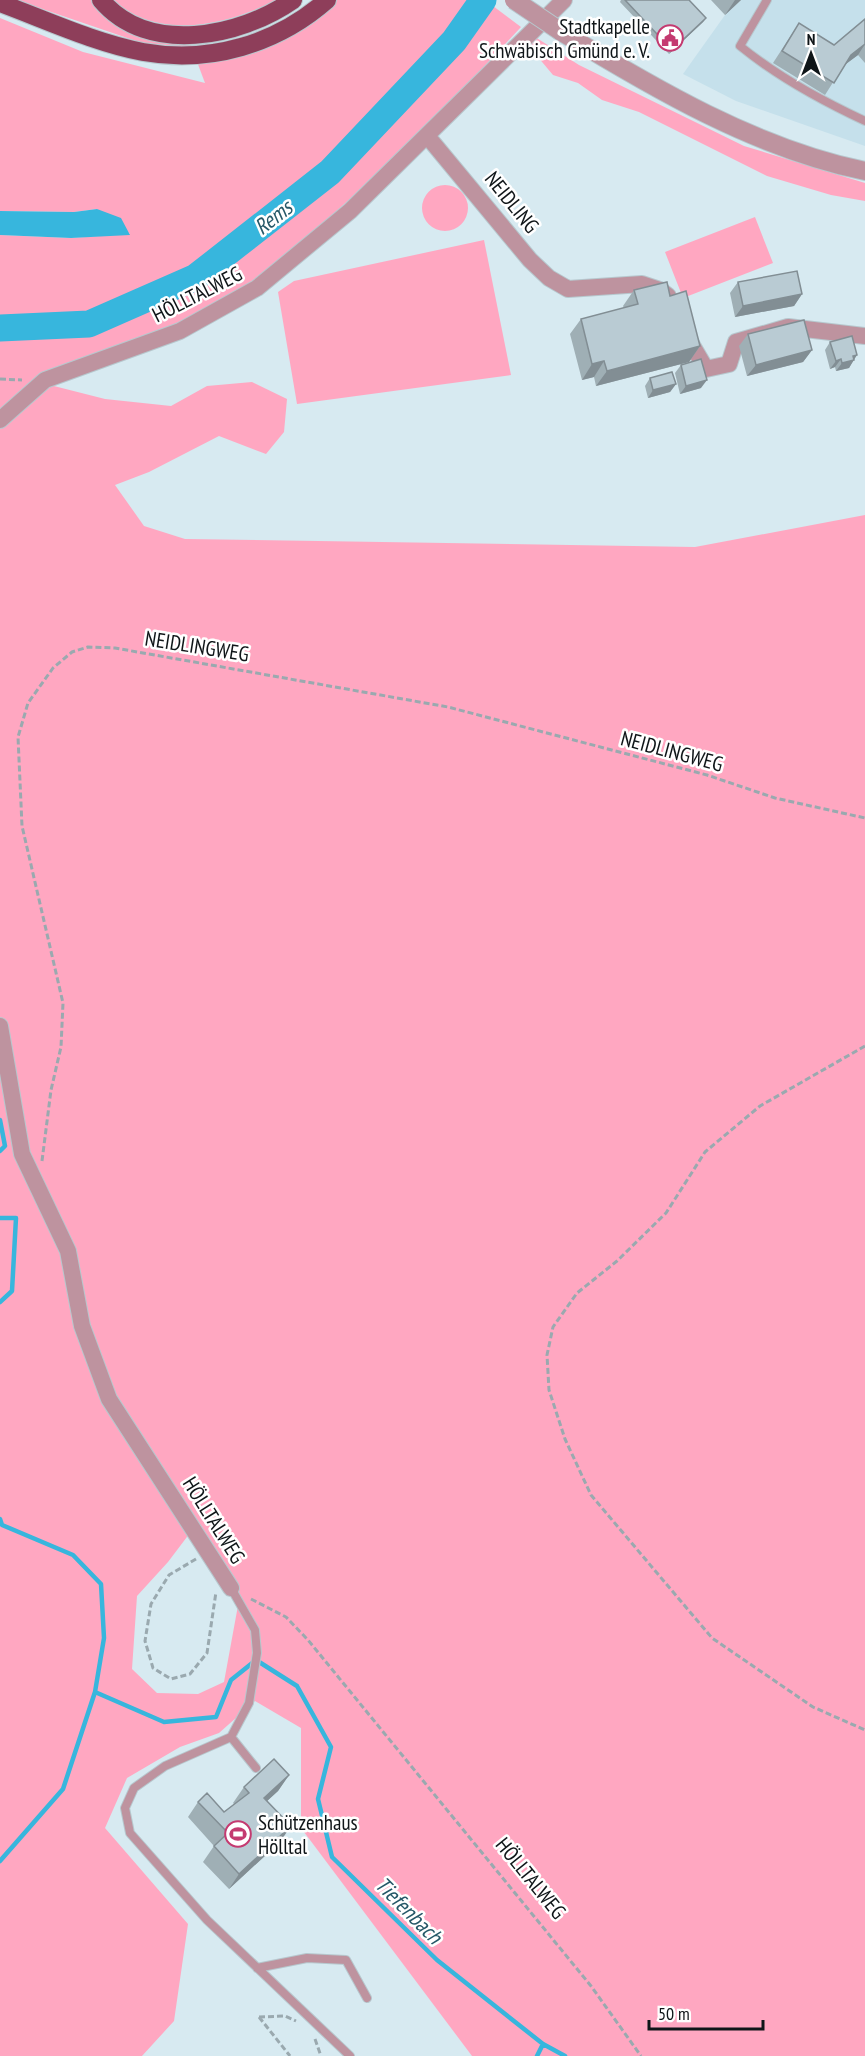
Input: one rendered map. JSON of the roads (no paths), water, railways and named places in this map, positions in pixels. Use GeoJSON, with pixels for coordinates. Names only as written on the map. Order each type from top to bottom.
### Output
{"type":"FeatureCollection","features":[{"type":"Feature","properties":{"kind":"highway"},"geometry":{"type":"LineString","coordinates":[[101,0],[109,10],[127,22],[144,29],[186,34],[231,30],[274,13],[293,0]]}},
{"type":"Feature","properties":{"kind":"highway"},"geometry":{"type":"LineString","coordinates":[[0,3],[142,52],[182,55],[218,52],[251,45],[277,35],[327,0]]}},
{"type":"Feature","properties":{"kind":"street"},"geometry":{"type":"LineString","coordinates":[[514,0],[659,92],[769,141],[865,171]]}},
{"type":"Feature","properties":{"kind":"street","name":"HÖLLTALWEG"},"geometry":{"type":"LineString","coordinates":[[0,420],[45,380],[180,331],[257,288],[350,211],[428,137],[564,0]]}},
{"type":"Feature","properties":{"kind":"street","name":"NEIDLING"},"geometry":{"type":"LineString","coordinates":[[428,137],[530,260],[549,278],[568,289],[642,284],[660,290],[677,303],[687,339],[706,369],[729,364],[736,342],[788,327],[865,336]]}},
{"type":"Feature","properties":{"kind":"street","name":"HÖLLTALWEG"},"geometry":{"type":"LineString","coordinates":[[0,1026],[22,1154],[68,1251],[82,1326],[109,1399],[231,1588]]}},
{"type":"Feature","properties":{"kind":"lane"},"geometry":{"type":"LineString","coordinates":[[767,0],[740,46],[766,67],[804,90],[865,121]]}},
{"type":"Feature","properties":{"kind":"lane"},"geometry":{"type":"LineString","coordinates":[[231,1588],[255,1630],[257,1653],[249,1703],[231,1737],[165,1766],[134,1788],[128,1797],[125,1820],[130,1833],[200,1911],[350,2056]]}},
{"type":"Feature","properties":{"kind":"lane"},"geometry":{"type":"LineString","coordinates":[[231,1737],[256,1768]]}},
{"type":"Feature","properties":{"kind":"lane"},"geometry":{"type":"LineString","coordinates":[[257,1968],[307,1958],[346,1960],[367,1998]]}},
{"type":"Feature","properties":{"kind":"water"},"geometry":{"type":"Polygon","coordinates":[[[97,209],[121,218],[130,235],[71,238],[0,235],[0,211],[74,212],[97,209]]]}},
{"type":"Feature","properties":{"kind":"waterway","name":"Rems"},"geometry":{"type":"LineString","coordinates":[[0,328],[89,324],[196,277],[330,172],[454,41],[483,0]]}},
{"type":"Feature","properties":{"kind":"waterway","name":"Tiefenbach"},"geometry":{"type":"LineString","coordinates":[[0,1120],[5,1146],[0,1151]]}},
{"type":"Feature","properties":{"kind":"waterway","name":"Tiefenbach"},"geometry":{"type":"LineString","coordinates":[[0,1218],[16,1218],[12,1291],[0,1302]]}},
{"type":"Feature","properties":{"kind":"waterway","name":"Tiefenbach"},"geometry":{"type":"LineString","coordinates":[[0,1519],[2,1525],[73,1555],[101,1584],[104,1638],[95,1692],[164,1722],[216,1717],[231,1680],[256,1660],[297,1686],[331,1747],[318,1799],[332,1857],[437,1960],[543,2044],[565,2056]]}},
{"type":"Feature","properties":{"kind":"waterway"},"geometry":{"type":"LineString","coordinates":[[0,1861],[63,1789],[95,1692]]}},
{"type":"Feature","properties":{"kind":"waterway"},"geometry":{"type":"LineString","coordinates":[[537,2056],[543,2044]]}},
{"type":"Feature","properties":{"kind":"place","name":"Stadtkapelle Schwäbisch Gmünd e. V."},"geometry":{"type":"Point","coordinates":[670,38]}},
{"type":"Feature","properties":{"kind":"place","name":"Schützenhaus Hölltal"},"geometry":{"type":"Point","coordinates":[238,1834]}}]}
